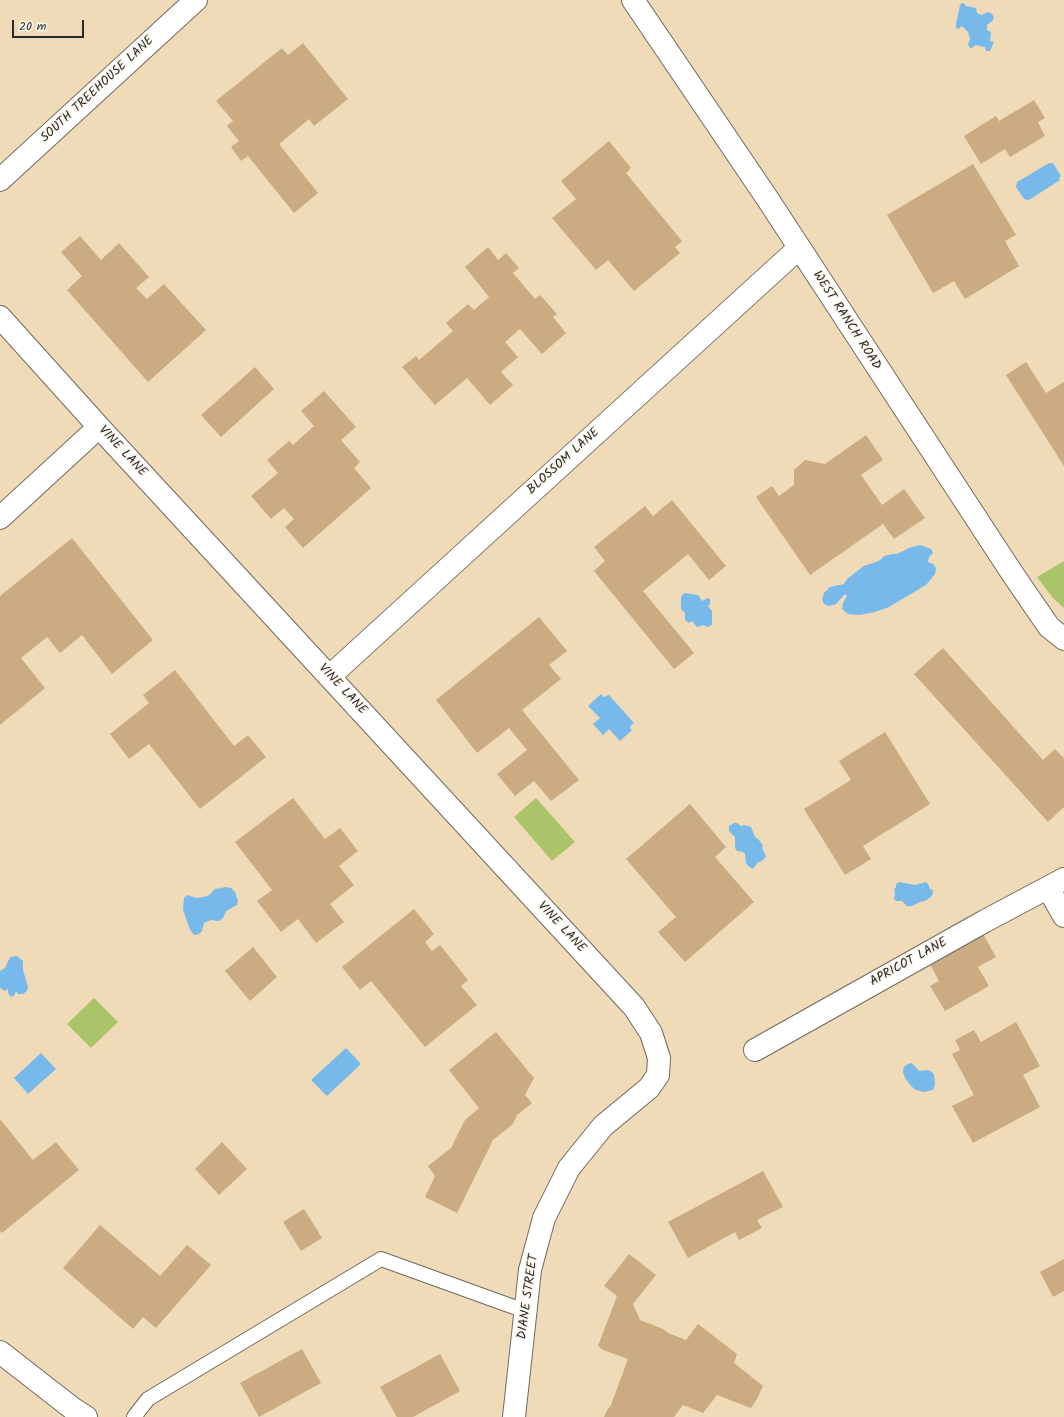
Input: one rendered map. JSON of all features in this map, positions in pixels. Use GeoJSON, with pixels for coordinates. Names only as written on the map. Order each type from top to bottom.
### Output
{"type":"FeatureCollection","features":[{"type":"Feature","properties":{"kind":"street","name":"SOUTH TREEHOUSE LANE"},"geometry":{"type":"LineString","coordinates":[[0,180],[196,0]]}},
{"type":"Feature","properties":{"kind":"street","name":"WEST RANCH ROAD"},"geometry":{"type":"LineString","coordinates":[[633,0],[762,192],[1012,573],[1049,627],[1064,639]]}},
{"type":"Feature","properties":{"kind":"street","name":"BLOSSOM LANE"},"geometry":{"type":"LineString","coordinates":[[330,676],[799,248]]}},
{"type":"Feature","properties":{"kind":"street","name":"VINE LANE"},"geometry":{"type":"LineString","coordinates":[[0,317],[99,427],[634,1007],[651,1033],[659,1058],[658,1075]]}},
{"type":"Feature","properties":{"kind":"street"},"geometry":{"type":"LineString","coordinates":[[0,518],[99,427]]}},
{"type":"Feature","properties":{"kind":"street"},"geometry":{"type":"LineString","coordinates":[[1056,884],[1064,916]]}},
{"type":"Feature","properties":{"kind":"street","name":"APRICOT LANE"},"geometry":{"type":"LineString","coordinates":[[755,1050],[985,920],[1056,884]]}},
{"type":"Feature","properties":{"kind":"street","name":"DIANE STREET"},"geometry":{"type":"LineString","coordinates":[[514,1417],[530,1270],[544,1218],[569,1168],[603,1126],[649,1088],[658,1075]]}},
{"type":"Feature","properties":{"kind":"street"},"geometry":{"type":"LineString","coordinates":[[0,1352],[72,1408],[86,1417]]}},
{"type":"Feature","properties":{"kind":"lane"},"geometry":{"type":"LineString","coordinates":[[134,1417],[148,1399],[381,1259],[525,1311]]}},
{"type":"Feature","properties":{"kind":"green space"},"geometry":{"type":"Polygon","coordinates":[[[1064,561],[1064,608],[1053,598],[1037,577],[1064,561]]]}},
{"type":"Feature","properties":{"kind":"green space"},"geometry":{"type":"Polygon","coordinates":[[[536,798],[575,842],[552,861],[514,817],[536,798]]]}},
{"type":"Feature","properties":{"kind":"green space"},"geometry":{"type":"Polygon","coordinates":[[[94,998],[118,1022],[91,1048],[67,1024],[94,998]]]}},
{"type":"Feature","properties":{"kind":"water"},"geometry":{"type":"Polygon","coordinates":[[[962,3],[966,6],[976,8],[977,13],[981,15],[988,12],[994,17],[993,20],[987,25],[987,30],[991,32],[990,41],[994,42],[990,51],[986,51],[985,47],[975,45],[970,48],[968,44],[970,39],[968,32],[962,26],[958,29],[956,28],[960,5],[962,3]]]}},
{"type":"Feature","properties":{"kind":"water"},"geometry":{"type":"Polygon","coordinates":[[[1049,163],[1053,163],[1061,176],[1059,178],[1060,180],[1029,200],[1024,199],[1016,187],[1017,182],[1049,163]]]}},
{"type":"Feature","properties":{"kind":"water"},"geometry":{"type":"Polygon","coordinates":[[[920,545],[931,549],[933,553],[929,557],[928,562],[933,564],[936,568],[935,574],[926,585],[889,607],[875,612],[859,615],[848,614],[842,609],[843,603],[847,596],[845,594],[836,604],[829,606],[824,604],[822,599],[824,593],[830,587],[844,584],[848,578],[864,566],[879,561],[884,556],[897,554],[909,548],[920,545]]]}},
{"type":"Feature","properties":{"kind":"water"},"geometry":{"type":"Polygon","coordinates":[[[684,593],[698,595],[702,601],[708,598],[710,599],[710,604],[708,606],[712,611],[712,625],[707,627],[704,625],[697,627],[692,621],[689,623],[685,620],[685,613],[681,609],[681,597],[684,593]]]}},
{"type":"Feature","properties":{"kind":"water"},"geometry":{"type":"Polygon","coordinates":[[[601,694],[603,697],[609,695],[634,723],[630,728],[632,730],[620,741],[609,729],[603,735],[593,724],[600,718],[588,706],[601,694]]]}},
{"type":"Feature","properties":{"kind":"water"},"geometry":{"type":"Polygon","coordinates":[[[734,823],[741,826],[745,825],[751,827],[755,837],[763,846],[762,848],[766,856],[758,862],[753,869],[746,863],[745,854],[737,851],[735,848],[735,837],[729,831],[729,826],[734,823]]]}},
{"type":"Feature","properties":{"kind":"water"},"geometry":{"type":"Polygon","coordinates":[[[899,882],[915,885],[926,882],[930,889],[933,890],[933,893],[931,897],[925,901],[912,906],[907,906],[902,901],[896,901],[894,899],[894,889],[896,884],[899,882]]]}},
{"type":"Feature","properties":{"kind":"water"},"geometry":{"type":"Polygon","coordinates":[[[226,887],[231,888],[235,892],[238,901],[237,905],[226,911],[223,918],[219,921],[211,920],[204,923],[202,931],[199,934],[194,935],[190,930],[183,910],[184,898],[187,895],[197,898],[208,896],[215,889],[226,887]]]}},
{"type":"Feature","properties":{"kind":"water"},"geometry":{"type":"Polygon","coordinates":[[[17,956],[23,961],[23,970],[28,987],[27,991],[23,994],[18,994],[16,991],[14,996],[11,997],[8,993],[8,989],[5,991],[0,988],[0,971],[5,968],[10,957],[17,956]]]}},
{"type":"Feature","properties":{"kind":"water"},"geometry":{"type":"Polygon","coordinates":[[[346,1048],[361,1064],[327,1096],[311,1080],[346,1048]]]}},
{"type":"Feature","properties":{"kind":"water"},"geometry":{"type":"Polygon","coordinates":[[[41,1053],[56,1069],[28,1094],[14,1078],[41,1053]]]}},
{"type":"Feature","properties":{"kind":"water"},"geometry":{"type":"Polygon","coordinates":[[[912,1063],[919,1071],[928,1070],[934,1074],[935,1085],[933,1090],[924,1092],[916,1090],[911,1086],[905,1078],[903,1072],[904,1067],[912,1063]]]}},
{"type":"Feature","properties":{"kind":"building"},"geometry":{"type":"Polygon","coordinates":[[[303,43],[348,99],[314,126],[309,119],[279,144],[318,193],[294,213],[248,156],[241,161],[231,147],[239,141],[227,126],[233,121],[216,101],[282,48],[288,55],[303,43]]]}},
{"type":"Feature","properties":{"kind":"building"},"geometry":{"type":"Polygon","coordinates":[[[1034,100],[1045,118],[1038,122],[1045,136],[1010,157],[1005,149],[981,164],[964,136],[996,116],[999,121],[1034,100]]]}},
{"type":"Feature","properties":{"kind":"building"},"geometry":{"type":"Polygon","coordinates":[[[609,141],[631,168],[626,173],[682,241],[675,247],[680,253],[634,291],[608,260],[596,270],[552,218],[576,199],[561,181],[609,141]]]}},
{"type":"Feature","properties":{"kind":"building"},"geometry":{"type":"Polygon","coordinates":[[[973,164],[1016,235],[1005,241],[1019,266],[965,299],[954,281],[933,293],[887,215],[973,164]]]}},
{"type":"Feature","properties":{"kind":"building"},"geometry":{"type":"Polygon","coordinates":[[[80,236],[101,260],[119,243],[149,277],[136,288],[147,299],[164,284],[206,330],[148,382],[67,290],[82,276],[61,252],[80,236]]]}},
{"type":"Feature","properties":{"kind":"building"},"geometry":{"type":"Polygon","coordinates":[[[488,247],[498,260],[506,253],[519,268],[513,273],[535,299],[540,295],[557,314],[553,317],[566,333],[542,354],[520,329],[505,342],[518,357],[501,372],[513,385],[490,405],[467,378],[435,405],[402,367],[416,356],[419,360],[453,331],[446,323],[468,304],[474,310],[489,297],[465,267],[488,247]]]}},
{"type":"Feature","properties":{"kind":"building"},"geometry":{"type":"Polygon","coordinates":[[[1026,362],[1046,393],[1064,382],[1064,466],[1006,375],[1026,362]]]}},
{"type":"Feature","properties":{"kind":"building"},"geometry":{"type":"Polygon","coordinates":[[[255,367],[274,389],[221,437],[201,415],[255,367]]]}},
{"type":"Feature","properties":{"kind":"building"},"geometry":{"type":"Polygon","coordinates":[[[324,391],[356,427],[341,440],[360,462],[354,468],[371,488],[303,548],[285,527],[294,519],[284,508],[271,519],[251,496],[278,473],[267,460],[289,441],[293,445],[314,426],[301,411],[324,391]]]}},
{"type":"Feature","properties":{"kind":"building"},"geometry":{"type":"Polygon","coordinates":[[[866,435],[883,460],[861,475],[882,505],[904,489],[925,518],[894,539],[883,524],[810,575],[756,497],[772,486],[779,496],[794,485],[794,470],[805,460],[825,464],[866,435]]]}},
{"type":"Feature","properties":{"kind":"building"},"geometry":{"type":"Polygon","coordinates":[[[672,500],[726,566],[709,580],[688,554],[643,591],[694,653],[674,669],[594,571],[605,561],[594,547],[645,506],[653,516],[672,500]]]}},
{"type":"Feature","properties":{"kind":"building"},"geometry":{"type":"Polygon","coordinates":[[[72,538],[153,640],[112,674],[82,635],[60,653],[47,637],[21,658],[45,688],[0,725],[0,596],[72,538]]]}},
{"type":"Feature","properties":{"kind":"building"},"geometry":{"type":"Polygon","coordinates":[[[539,617],[567,651],[549,665],[561,679],[522,710],[579,780],[551,801],[534,781],[515,796],[497,774],[527,750],[509,728],[477,753],[436,700],[539,617]]]}},
{"type":"Feature","properties":{"kind":"building"},"geometry":{"type":"Polygon","coordinates":[[[943,648],[1043,760],[1055,749],[1064,758],[1064,807],[1048,822],[914,674],[943,648]]]}},
{"type":"Feature","properties":{"kind":"building"},"geometry":{"type":"Polygon","coordinates":[[[175,670],[234,746],[248,735],[266,757],[200,809],[149,744],[129,759],[110,734],[149,703],[143,695],[175,670]]]}},
{"type":"Feature","properties":{"kind":"building"},"geometry":{"type":"Polygon","coordinates":[[[885,732],[930,804],[863,846],[871,859],[845,875],[804,809],[851,780],[839,761],[885,732]]]}},
{"type":"Feature","properties":{"kind":"building"},"geometry":{"type":"Polygon","coordinates":[[[293,798],[325,839],[340,828],[358,851],[339,866],[354,885],[330,904],[344,922],[316,943],[298,919],[281,932],[257,901],[272,890],[235,842],[293,798]]]}},
{"type":"Feature","properties":{"kind":"building"},"geometry":{"type":"Polygon","coordinates":[[[690,804],[726,847],[715,857],[754,902],[685,962],[658,932],[676,917],[626,859],[690,804]]]}},
{"type":"Feature","properties":{"kind":"building"},"geometry":{"type":"Polygon","coordinates":[[[414,909],[434,934],[425,942],[432,951],[440,945],[468,980],[461,986],[477,1005],[425,1047],[371,981],[360,990],[342,967],[414,909]]]}},
{"type":"Feature","properties":{"kind":"building"},"geometry":{"type":"Polygon","coordinates":[[[979,927],[996,957],[978,967],[989,986],[945,1011],[930,986],[939,981],[926,957],[979,927]]]}},
{"type":"Feature","properties":{"kind":"building"},"geometry":{"type":"Polygon","coordinates":[[[253,947],[277,977],[250,1001],[225,971],[253,947]]]}},
{"type":"Feature","properties":{"kind":"building"},"geometry":{"type":"Polygon","coordinates":[[[1016,1022],[1040,1066],[1023,1075],[1040,1107],[973,1143],[952,1106],[974,1095],[952,1054],[960,1050],[955,1040],[974,1030],[981,1042],[1016,1022]]]}},
{"type":"Feature","properties":{"kind":"building"},"geometry":{"type":"Polygon","coordinates":[[[496,1032],[534,1078],[525,1095],[532,1103],[517,1115],[513,1124],[493,1140],[457,1213],[425,1197],[435,1176],[428,1166],[451,1148],[465,1120],[479,1108],[449,1070],[496,1032]]]}},
{"type":"Feature","properties":{"kind":"building"},"geometry":{"type":"Polygon","coordinates":[[[0,1119],[33,1160],[56,1142],[79,1170],[2,1233],[0,1231],[0,1119]]]}},
{"type":"Feature","properties":{"kind":"building"},"geometry":{"type":"Polygon","coordinates":[[[222,1142],[247,1169],[219,1195],[195,1169],[222,1142]]]}},
{"type":"Feature","properties":{"kind":"building"},"geometry":{"type":"Polygon","coordinates":[[[763,1171],[783,1207],[757,1220],[762,1228],[739,1240],[735,1232],[688,1258],[668,1222],[763,1171]]]}},
{"type":"Feature","properties":{"kind":"building"},"geometry":{"type":"Polygon","coordinates":[[[304,1209],[322,1238],[301,1251],[283,1222],[304,1209]]]}},
{"type":"Feature","properties":{"kind":"building"},"geometry":{"type":"Polygon","coordinates":[[[100,1225],[160,1276],[187,1245],[211,1265],[156,1328],[143,1317],[133,1329],[63,1268],[100,1225]]]}},
{"type":"Feature","properties":{"kind":"building"},"geometry":{"type":"Polygon","coordinates":[[[629,1254],[656,1275],[633,1304],[640,1320],[686,1340],[698,1324],[737,1354],[734,1363],[763,1386],[751,1408],[717,1395],[703,1413],[683,1405],[674,1417],[604,1417],[611,1405],[628,1359],[603,1350],[598,1346],[617,1296],[604,1286],[629,1254]]]}},
{"type":"Feature","properties":{"kind":"building"},"geometry":{"type":"Polygon","coordinates":[[[1064,1259],[1064,1291],[1053,1297],[1040,1272],[1064,1259]]]}},
{"type":"Feature","properties":{"kind":"building"},"geometry":{"type":"Polygon","coordinates":[[[302,1349],[321,1383],[259,1417],[240,1383],[302,1349]]]}},
{"type":"Feature","properties":{"kind":"building"},"geometry":{"type":"Polygon","coordinates":[[[440,1354],[460,1391],[413,1417],[397,1417],[380,1387],[440,1354]]]}}]}
